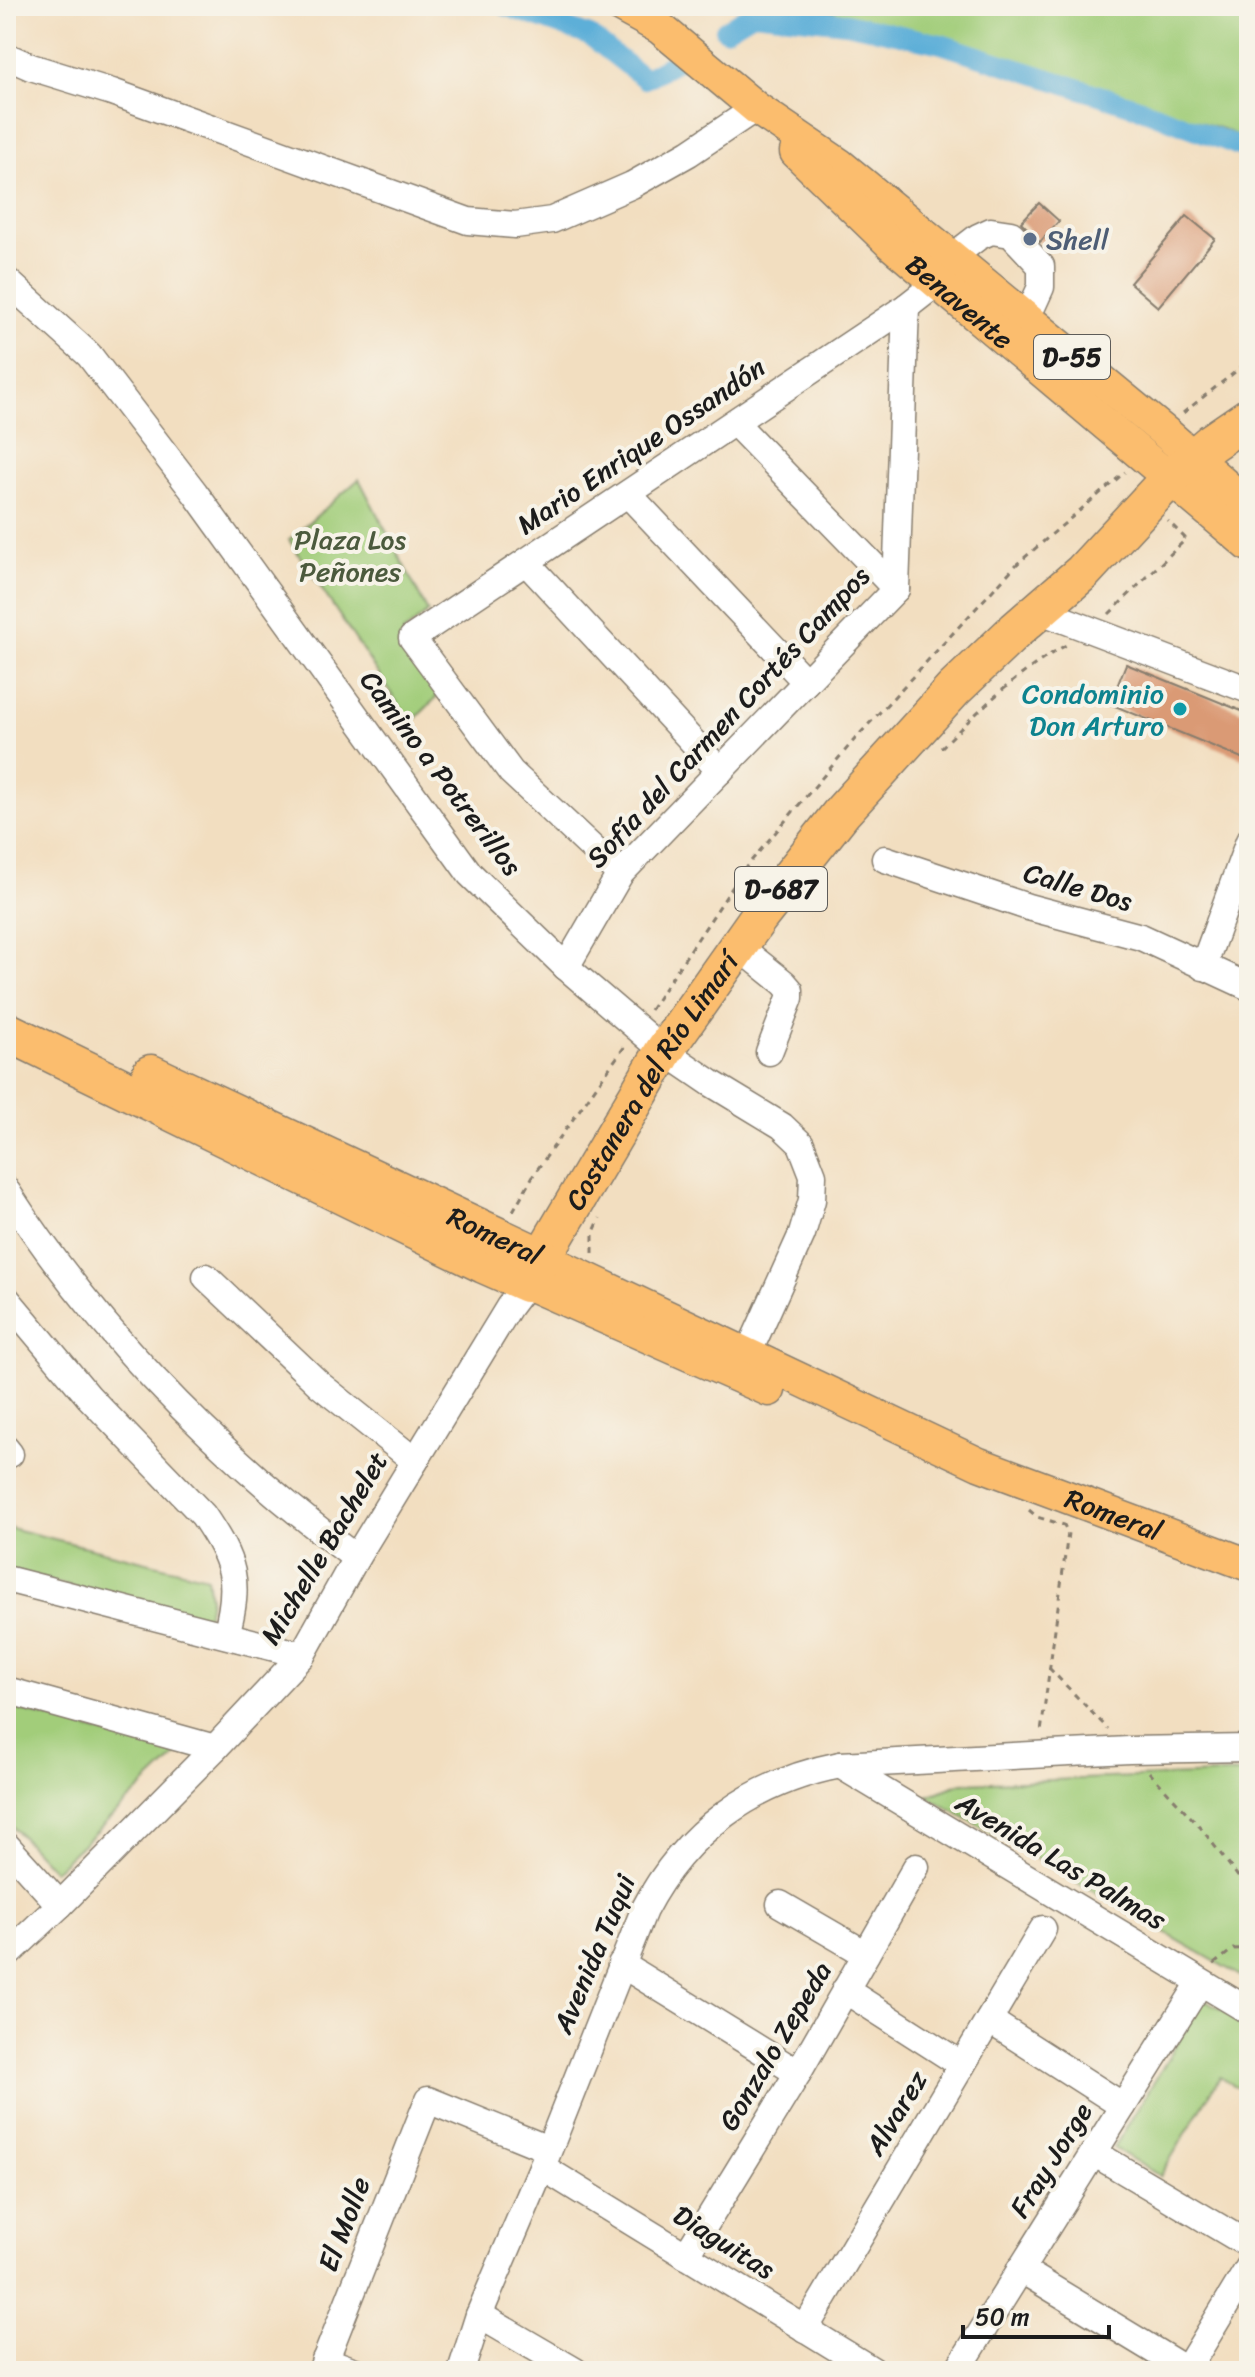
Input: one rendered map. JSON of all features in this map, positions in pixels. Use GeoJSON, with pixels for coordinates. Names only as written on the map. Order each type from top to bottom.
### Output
{"type":"FeatureCollection","features":[{"type":"Feature","properties":{"kind":"highway","name":"Costanera del Río Limarí"},"geometry":{"type":"LineString","coordinates":[[535,1270],[652,1039],[738,946],[808,854],[897,750],[974,669],[1083,572],[1177,473],[1249,417]]}},
{"type":"Feature","properties":{"kind":"highway","name":"Costanera del Río Limarí"},"geometry":{"type":"LineString","coordinates":[[1177,473],[1249,446]]}},
{"type":"Feature","properties":{"kind":"highway","name":"Romeral"},"geometry":{"type":"LineString","coordinates":[[6,1021],[57,1035],[107,1054],[212,1101],[498,1238],[535,1270]]}},
{"type":"Feature","properties":{"kind":"highway","name":"Romeral"},"geometry":{"type":"LineString","coordinates":[[6,1031],[484,1264],[535,1270]]}},
{"type":"Feature","properties":{"kind":"main road","name":"Benavente"},"geometry":{"type":"LineString","coordinates":[[620,6],[660,28],[756,108],[828,156],[945,270],[1177,473],[1249,506]]}},
{"type":"Feature","properties":{"kind":"main road","name":"Benavente"},"geometry":{"type":"LineString","coordinates":[[945,270],[1026,320],[1249,545]]}},
{"type":"Feature","properties":{"kind":"main road","name":"Romeral"},"geometry":{"type":"LineString","coordinates":[[535,1270],[747,1356],[979,1464],[1249,1565]]}},
{"type":"Feature","properties":{"kind":"main road","name":"Romeral"},"geometry":{"type":"LineString","coordinates":[[535,1270],[877,1436],[979,1464]]}},
{"type":"Feature","properties":{"kind":"street"},"geometry":{"type":"LineString","coordinates":[[6,56],[468,221],[515,225],[552,220],[632,185],[689,153],[756,108]]}},
{"type":"Feature","properties":{"kind":"street","name":"Mario Enrique Ossandón"},"geometry":{"type":"LineString","coordinates":[[620,874],[511,772],[412,638],[906,307],[985,233],[998,230],[1011,234],[1037,259],[1043,273],[1041,287],[1026,320]]}},
{"type":"Feature","properties":{"kind":"street","name":"Camino a Potrerillos"},"geometry":{"type":"LineString","coordinates":[[6,280],[89,355],[195,493],[470,874],[566,967],[652,1039],[711,1083],[782,1126],[801,1144],[810,1164],[814,1188],[802,1234],[747,1356]]}},
{"type":"Feature","properties":{"kind":"street","name":"Sofía del Carmen Cortés Campos"},"geometry":{"type":"LineString","coordinates":[[566,967],[620,874],[896,589],[906,307]]}},
{"type":"Feature","properties":{"kind":"street"},"geometry":{"type":"LineString","coordinates":[[735,423],[896,589]]}},
{"type":"Feature","properties":{"kind":"street"},"geometry":{"type":"LineString","coordinates":[[628,494],[806,682]]}},
{"type":"Feature","properties":{"kind":"street"},"geometry":{"type":"LineString","coordinates":[[526,562],[720,771]]}},
{"type":"Feature","properties":{"kind":"street"},"geometry":{"type":"LineString","coordinates":[[1038,610],[1249,690]]}},
{"type":"Feature","properties":{"kind":"street"},"geometry":{"type":"LineString","coordinates":[[1203,967],[1249,841]]}},
{"type":"Feature","properties":{"kind":"street","name":"Calle Dos"},"geometry":{"type":"LineString","coordinates":[[885,859],[1028,907],[1141,937],[1249,987]]}},
{"type":"Feature","properties":{"kind":"street"},"geometry":{"type":"LineString","coordinates":[[738,946],[790,990],[790,998],[769,1052]]}},
{"type":"Feature","properties":{"kind":"street"},"geometry":{"type":"LineString","coordinates":[[6,1190],[94,1311],[178,1405],[266,1487],[356,1558]]}},
{"type":"Feature","properties":{"kind":"street","name":"Michelle Bachelet"},"geometry":{"type":"LineString","coordinates":[[6,1956],[215,1748],[302,1655],[356,1558],[509,1307],[535,1270]]}},
{"type":"Feature","properties":{"kind":"street"},"geometry":{"type":"LineString","coordinates":[[206,1277],[320,1385],[415,1461]]}},
{"type":"Feature","properties":{"kind":"street"},"geometry":{"type":"LineString","coordinates":[[6,1298],[89,1397],[203,1515],[216,1534],[230,1560],[235,1586],[234,1607],[226,1635]]}},
{"type":"Feature","properties":{"kind":"street"},"geometry":{"type":"LineString","coordinates":[[6,1579],[302,1655]]}},
{"type":"Feature","properties":{"kind":"street"},"geometry":{"type":"LineString","coordinates":[[6,1690],[215,1748]]}},
{"type":"Feature","properties":{"kind":"street","name":"Avenida Tuqui"},"geometry":{"type":"LineString","coordinates":[[461,2371],[479,2315],[621,1964],[654,1891],[666,1872],[700,1833],[742,1801],[765,1788],[814,1770],[840,1765],[1129,1750],[1249,1748]]}},
{"type":"Feature","properties":{"kind":"street","name":"Avenida Las Palmas"},"geometry":{"type":"LineString","coordinates":[[840,1765],[1249,2011]]}},
{"type":"Feature","properties":{"kind":"street"},"geometry":{"type":"LineString","coordinates":[[6,1845],[60,1905]]}},
{"type":"Feature","properties":{"kind":"street","name":"Gonzalo Zepeda"},"geometry":{"type":"LineString","coordinates":[[686,2256],[798,2073],[916,1867]]}},
{"type":"Feature","properties":{"kind":"street"},"geometry":{"type":"LineString","coordinates":[[780,1904],[866,1954]]}},
{"type":"Feature","properties":{"kind":"street","name":"Alvarez"},"geometry":{"type":"LineString","coordinates":[[805,2329],[1043,1929]]}},
{"type":"Feature","properties":{"kind":"street"},"geometry":{"type":"LineString","coordinates":[[621,1964],[798,2073]]}},
{"type":"Feature","properties":{"kind":"street","name":"Fray Jorge"},"geometry":{"type":"LineString","coordinates":[[957,2371],[1200,1983]]}},
{"type":"Feature","properties":{"kind":"street"},"geometry":{"type":"LineString","coordinates":[[845,1990],[962,2065]]}},
{"type":"Feature","properties":{"kind":"street"},"geometry":{"type":"LineString","coordinates":[[989,2020],[1123,2106]]}},
{"type":"Feature","properties":{"kind":"street","name":"Diaguitas"},"geometry":{"type":"LineString","coordinates":[[428,2100],[545,2158],[686,2256],[874,2371]]}},
{"type":"Feature","properties":{"kind":"street","name":"El Molle"},"geometry":{"type":"LineString","coordinates":[[323,2366],[428,2100]]}},
{"type":"Feature","properties":{"kind":"street"},"geometry":{"type":"LineString","coordinates":[[1094,2153],[1249,2245]]}},
{"type":"Feature","properties":{"kind":"street"},"geometry":{"type":"LineString","coordinates":[[1020,2269],[1187,2371],[1249,2267]]}},
{"type":"Feature","properties":{"kind":"street"},"geometry":{"type":"LineString","coordinates":[[479,2315],[575,2371]]}},
{"type":"Feature","properties":{"kind":"street"},"geometry":{"type":"LineString","coordinates":[[323,2366],[355,2371]]}},
{"type":"Feature","properties":{"kind":"path"},"geometry":{"type":"LineString","coordinates":[[934,756],[987,703],[1036,661],[1092,631],[1186,539],[1177,473],[1179,416],[1249,361]]}},
{"type":"Feature","properties":{"kind":"path"},"geometry":{"type":"LineString","coordinates":[[498,1238],[534,1174],[652,1039],[746,867],[855,739],[1017,564],[1177,473]]}},
{"type":"Feature","properties":{"kind":"path"},"geometry":{"type":"LineString","coordinates":[[595,1259],[591,1248],[593,1234],[604,1210]]}},
{"type":"Feature","properties":{"kind":"path"},"geometry":{"type":"LineString","coordinates":[[1029,1483],[1031,1514],[1064,1525],[1068,1533],[1038,1755]]}},
{"type":"Feature","properties":{"kind":"path"},"geometry":{"type":"LineString","coordinates":[[1049,1668],[1201,1828],[1249,1891]]}},
{"type":"Feature","properties":{"kind":"path"},"geometry":{"type":"LineString","coordinates":[[1200,1983],[1217,1960],[1233,1949],[1249,1948]]}},
{"type":"Feature","properties":{"kind":"green space"},"geometry":{"type":"Polygon","coordinates":[[[805,6],[1249,6],[1249,142],[1225,130],[922,31],[805,6]]]}},
{"type":"Feature","properties":{"kind":"green space","name":"Plaza Los Peñones"},"geometry":{"type":"Polygon","coordinates":[[[359,479],[428,612],[403,633],[442,692],[411,723],[289,540],[359,479]]]}},
{"type":"Feature","properties":{"kind":"green space"},"geometry":{"type":"Polygon","coordinates":[[[6,1527],[207,1577],[210,1598],[207,1619],[6,1570],[6,1527]]]}},
{"type":"Feature","properties":{"kind":"green space"},"geometry":{"type":"Polygon","coordinates":[[[6,1706],[178,1754],[54,1871],[6,1820],[6,1706]]]}},
{"type":"Feature","properties":{"kind":"green space"},"geometry":{"type":"Polygon","coordinates":[[[1249,1773],[1249,1981],[927,1796],[962,1783],[1249,1773]]]}},
{"type":"Feature","properties":{"kind":"green space"},"geometry":{"type":"Polygon","coordinates":[[[1204,1999],[1249,2026],[1249,2094],[1220,2077],[1160,2176],[1114,2148],[1204,1999]]]}},
{"type":"Feature","properties":{"kind":"building"},"geometry":{"type":"Polygon","coordinates":[[[1039,203],[1059,221],[1040,242],[1021,222],[1039,203]]]}},
{"type":"Feature","properties":{"kind":"building"},"geometry":{"type":"Polygon","coordinates":[[[1187,216],[1215,239],[1158,307],[1130,283],[1187,216]]]}},
{"type":"Feature","properties":{"kind":"building","name":"Condominio Don Arturo"},"geometry":{"type":"Polygon","coordinates":[[[1126,664],[1249,714],[1249,761],[1110,704],[1126,664]]]}},
{"type":"Feature","properties":{"kind":"waterway"},"geometry":{"type":"LineString","coordinates":[[505,6],[590,36],[645,79],[677,61]]}},
{"type":"Feature","properties":{"kind":"waterway"},"geometry":{"type":"LineString","coordinates":[[725,30],[753,13],[846,23],[941,44],[1136,107],[1249,150]]}},
{"type":"Feature","properties":{"kind":"place","name":"Shell"},"geometry":{"type":"Point","coordinates":[1030,239]}},
{"type":"Feature","properties":{"kind":"place","name":"Condominio Don Arturo"},"geometry":{"type":"Point","coordinates":[1180,709]}}]}
